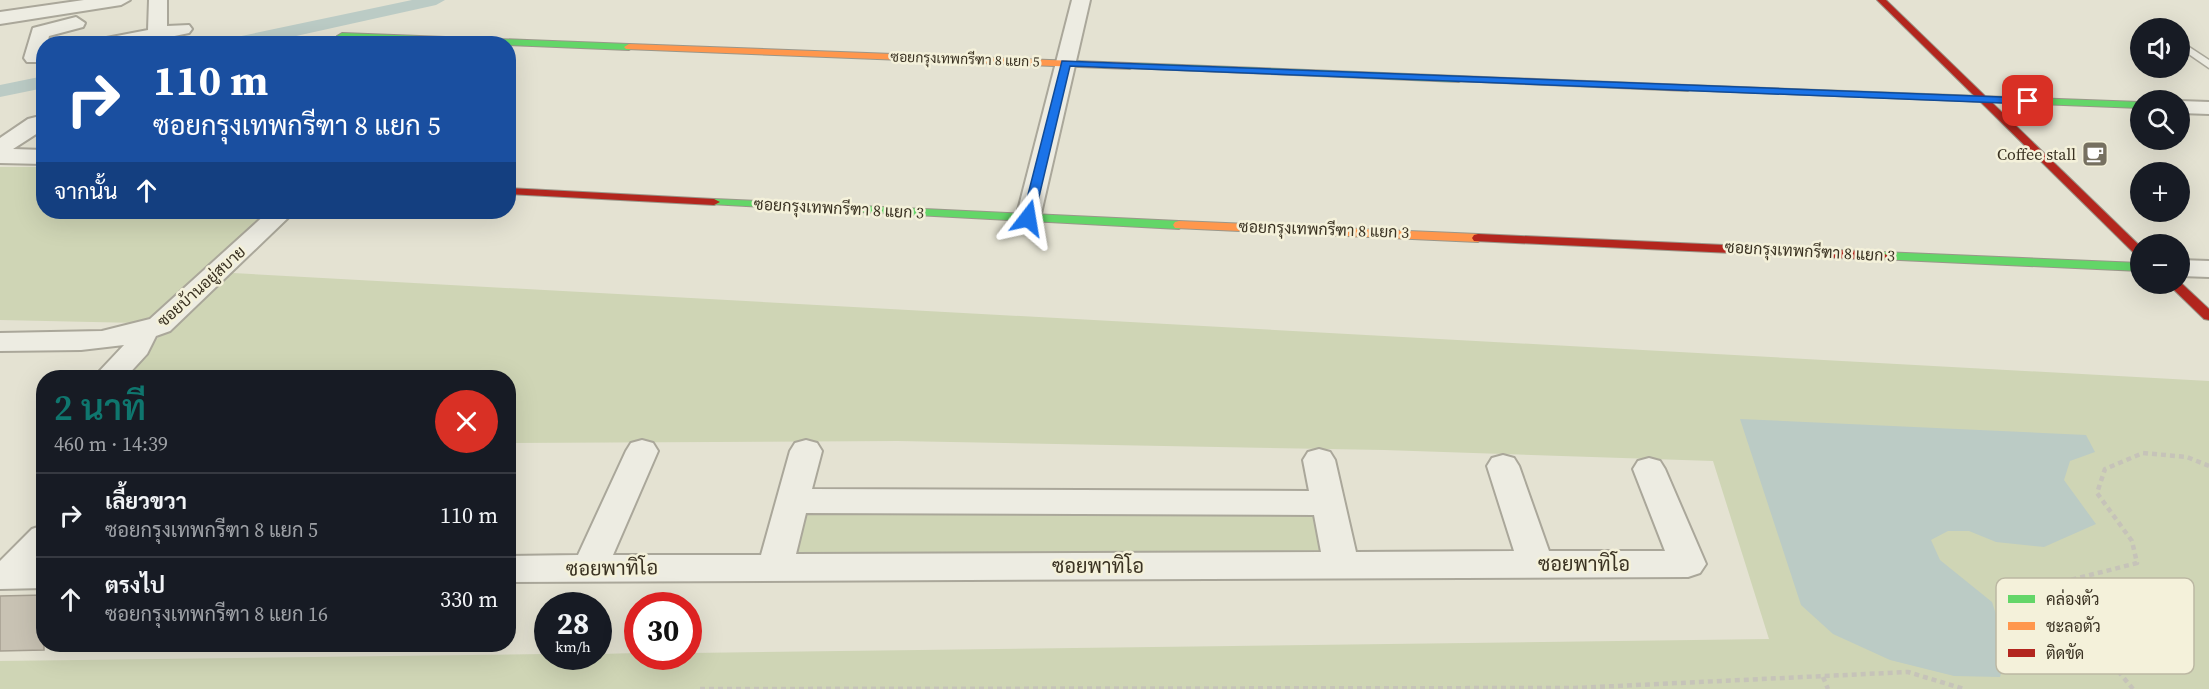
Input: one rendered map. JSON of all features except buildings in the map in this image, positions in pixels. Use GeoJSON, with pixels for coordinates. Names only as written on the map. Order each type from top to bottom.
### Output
{"type":"FeatureCollection","features":[{"type":"Feature","properties":{"kind":"street"},"geometry":{"type":"LineString","coordinates":[[0,18],[121,0]]}},
{"type":"Feature","properties":{"kind":"street"},"geometry":{"type":"LineString","coordinates":[[157,33],[158,0]]}},
{"type":"Feature","properties":{"kind":"street"},"geometry":{"type":"LineString","coordinates":[[1028,218],[1081,0]]}},
{"type":"Feature","properties":{"kind":"street"},"geometry":{"type":"LineString","coordinates":[[1881,0],[2130,242]]}},
{"type":"Feature","properties":{"kind":"street"},"geometry":{"type":"LineString","coordinates":[[39,36],[40,32],[86,19],[89,15],[88,5]]}},
{"type":"Feature","properties":{"kind":"street"},"geometry":{"type":"LineString","coordinates":[[142,36],[182,29]]}},
{"type":"Feature","properties":{"kind":"street","name":"ซอยกรุงเทพกรีฑา 8 แยก 5"},"geometry":{"type":"LineString","coordinates":[[516,42],[2130,105]]}},
{"type":"Feature","properties":{"kind":"street"},"geometry":{"type":"LineString","coordinates":[[34,58],[36,49]]}},
{"type":"Feature","properties":{"kind":"street"},"geometry":{"type":"LineString","coordinates":[[2190,107],[2209,108]]}},
{"type":"Feature","properties":{"kind":"street"},"geometry":{"type":"LineString","coordinates":[[0,148],[36,124]]}},
{"type":"Feature","properties":{"kind":"street"},"geometry":{"type":"LineString","coordinates":[[0,156],[36,157]]}},
{"type":"Feature","properties":{"kind":"street","name":"ซอยกรุงเทพกรีฑา 8 แยก 3"},"geometry":{"type":"LineString","coordinates":[[516,191],[1028,218],[2130,267]]}},
{"type":"Feature","properties":{"kind":"street","name":"ซอยบ้านอยู่สบาย"},"geometry":{"type":"LineString","coordinates":[[0,342],[102,339],[142,333],[160,325],[274,219]]}},
{"type":"Feature","properties":{"kind":"street"},"geometry":{"type":"LineString","coordinates":[[2190,269],[2209,270]]}},
{"type":"Feature","properties":{"kind":"street"},"geometry":{"type":"LineString","coordinates":[[2185,294],[2209,316]]}},
{"type":"Feature","properties":{"kind":"street"},"geometry":{"type":"LineString","coordinates":[[116,370],[137,348],[142,333]]}},
{"type":"Feature","properties":{"kind":"street"},"geometry":{"type":"LineString","coordinates":[[590,568],[642,451]]}},
{"type":"Feature","properties":{"kind":"street"},"geometry":{"type":"LineString","coordinates":[[775,566],[806,451]]}},
{"type":"Feature","properties":{"kind":"street"},"geometry":{"type":"LineString","coordinates":[[1319,460],[1341,565]]}},
{"type":"Feature","properties":{"kind":"street"},"geometry":{"type":"LineString","coordinates":[[1503,466],[1536,565]]}},
{"type":"Feature","properties":{"kind":"street","name":"ซอยพาทิโอ"},"geometry":{"type":"LineString","coordinates":[[516,569],[775,566],[1688,564],[1649,469]]}},
{"type":"Feature","properties":{"kind":"street"},"geometry":{"type":"LineString","coordinates":[[793,501],[1328,503]]}},
{"type":"Feature","properties":{"kind":"street"},"geometry":{"type":"LineString","coordinates":[[18,574],[36,549]]}},
{"type":"Feature","properties":{"kind":"lane"},"geometry":{"type":"LineString","coordinates":[[2190,51],[2209,65]]}},
{"type":"Feature","properties":{"kind":"path"},"geometry":{"type":"LineString","coordinates":[[2078,578],[2137,563],[2132,540],[2097,494],[2105,469],[2143,453],[2187,457],[2209,466]]}},
{"type":"Feature","properties":{"kind":"path"},"geometry":{"type":"LineString","coordinates":[[700,689],[1575,688],[1908,672],[1964,689]]}},
{"type":"Feature","properties":{"kind":"path"},"geometry":{"type":"LineString","coordinates":[[2120,674],[2133,689]]}},
{"type":"Feature","properties":{"kind":"path"},"geometry":{"type":"LineString","coordinates":[[1823,677],[1828,689]]}},
{"type":"Feature","properties":{"kind":"green space"},"geometry":{"type":"Polygon","coordinates":[[[0,167],[36,167],[36,219],[268,219],[233,273],[2209,381],[2209,689],[0,689],[0,661],[534,654],[534,670],[612,670],[612,654],[624,653],[624,670],[702,670],[702,653],[1769,639],[1713,461],[1384,450],[898,441],[516,443],[516,370],[127,370],[175,320],[139,323],[0,320],[0,167]]]}},
{"type":"Feature","properties":{"kind":"green space"},"geometry":{"type":"Polygon","coordinates":[[[804,509],[1320,512],[1328,557],[793,558],[804,509]]]}},
{"type":"Feature","properties":{"kind":"shaded area"},"geometry":{"type":"Polygon","coordinates":[[[1740,419],[2086,435],[2095,452],[2070,461],[2064,480],[2096,524],[2044,547],[1996,542],[1969,531],[1948,531],[1931,540],[1940,560],[1992,602],[1996,614],[1996,674],[2001,674],[2000,677],[1954,676],[1890,660],[1833,634],[1801,605],[1740,419]]]}},
{"type":"Feature","properties":{"kind":"waterway"},"geometry":{"type":"LineString","coordinates":[[269,36],[436,0]]}},
{"type":"Feature","properties":{"kind":"waterway"},"geometry":{"type":"LineString","coordinates":[[0,91],[36,84]]}},
{"type":"Feature","properties":{"kind":"traffic: fast"},"geometry":{"type":"LineString","coordinates":[[516,43],[629,47]]}},
{"type":"Feature","properties":{"kind":"traffic: fast"},"geometry":{"type":"LineString","coordinates":[[1130,66],[1459,79]]}},
{"type":"Feature","properties":{"kind":"traffic: fast"},"geometry":{"type":"LineString","coordinates":[[1688,88],[2130,105]]}},
{"type":"Feature","properties":{"kind":"traffic: fast"},"geometry":{"type":"LineString","coordinates":[[714,202],[1179,225]]}},
{"type":"Feature","properties":{"kind":"traffic: fast"},"geometry":{"type":"LineString","coordinates":[[1882,256],[2130,267]]}},
{"type":"Feature","properties":{"kind":"traffic: slow"},"geometry":{"type":"LineString","coordinates":[[629,47],[1130,66]]}},
{"type":"Feature","properties":{"kind":"traffic: slow"},"geometry":{"type":"LineString","coordinates":[[1179,225],[1478,238]]}},
{"type":"Feature","properties":{"kind":"traffic: jam"},"geometry":{"type":"LineString","coordinates":[[1881,0],[2130,242]]}},
{"type":"Feature","properties":{"kind":"traffic: jam"},"geometry":{"type":"LineString","coordinates":[[1459,79],[1688,88]]}},
{"type":"Feature","properties":{"kind":"traffic: jam"},"geometry":{"type":"LineString","coordinates":[[516,191],[714,202]]}},
{"type":"Feature","properties":{"kind":"traffic: jam"},"geometry":{"type":"LineString","coordinates":[[1478,238],[1882,256]]}},
{"type":"Feature","properties":{"kind":"traffic: jam"},"geometry":{"type":"LineString","coordinates":[[2185,294],[2209,316]]}},
{"type":"Feature","properties":{"kind":"place","name":"Coffee stall"},"geometry":{"type":"Point","coordinates":[2095,154]}},
{"type":"Feature","properties":{"kind":"route"},"geometry":{"type":"LineString","coordinates":[[1028,218],[1066,63],[2028,101]]}}]}
